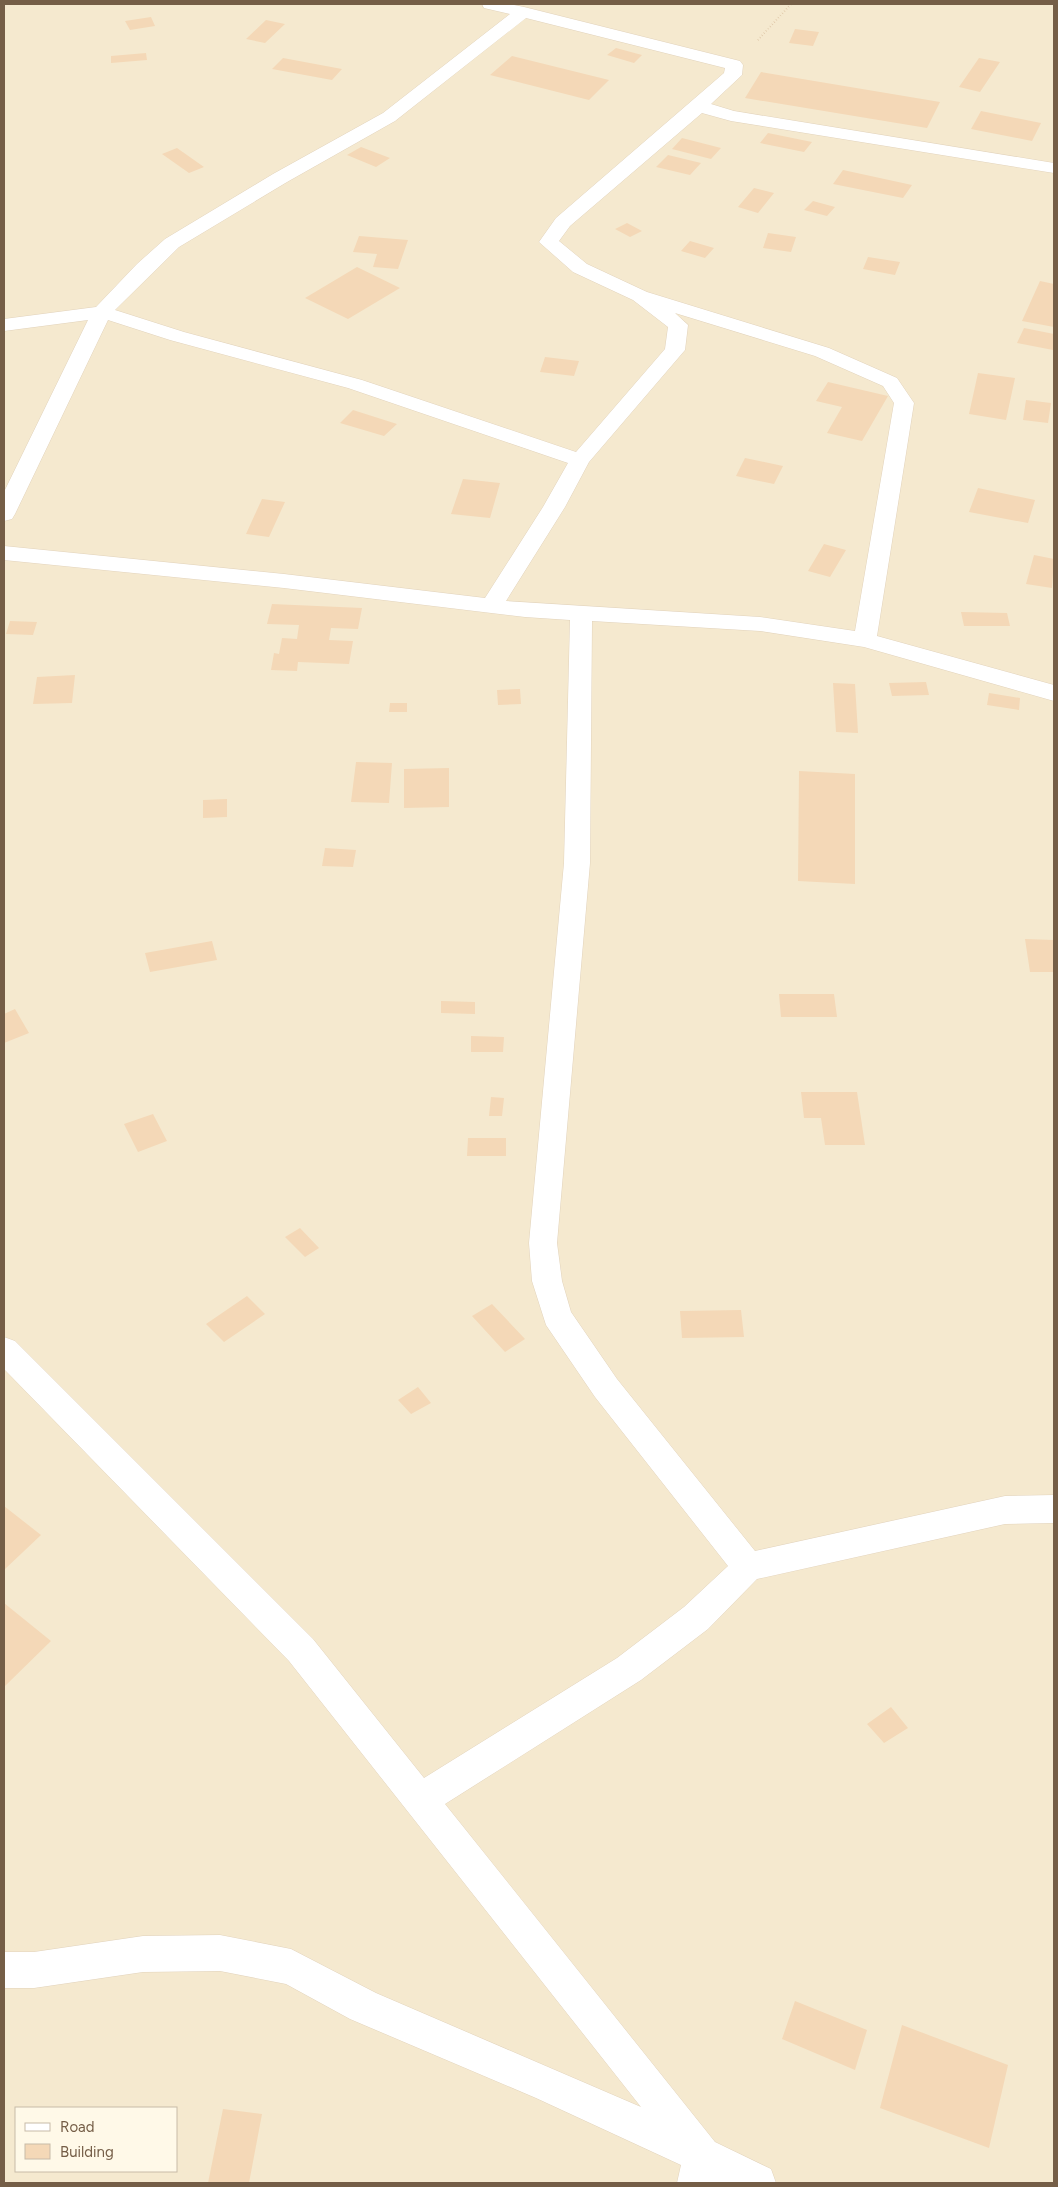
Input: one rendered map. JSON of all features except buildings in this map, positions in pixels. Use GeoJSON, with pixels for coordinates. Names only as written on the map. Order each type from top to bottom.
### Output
{"type":"FeatureCollection","features":[{"type":"Feature","properties":{"kind":"street"},"geometry":{"type":"LineString","coordinates":[[490,4],[734,65],[733,75],[563,222],[549,242],[580,268],[640,296],[822,352],[890,382],[904,404],[884,514],[865,640]]}},
{"type":"Feature","properties":{"kind":"street"},"geometry":{"type":"LineString","coordinates":[[4,514],[102,312],[172,243],[280,178],[389,117],[524,12]]}},
{"type":"Feature","properties":{"kind":"street"},"geometry":{"type":"LineString","coordinates":[[699,106],[732,116],[1054,168]]}},
{"type":"Feature","properties":{"kind":"street"},"geometry":{"type":"LineString","coordinates":[[491,606],[554,508],[580,460],[675,350],[678,324],[640,296]]}},
{"type":"Feature","properties":{"kind":"street"},"geometry":{"type":"LineString","coordinates":[[4,325],[102,312],[177,336],[355,384],[580,460]]}},
{"type":"Feature","properties":{"kind":"street"},"geometry":{"type":"LineString","coordinates":[[4,553],[284,581],[491,606],[581,614],[760,624],[865,640],[1054,693]]}},
{"type":"Feature","properties":{"kind":"street"},"geometry":{"type":"LineString","coordinates":[[581,614],[577,863],[544,1243],[547,1281],[557,1316],[606,1388],[748,1567]]}},
{"type":"Feature","properties":{"kind":"street"},"geometry":{"type":"LineString","coordinates":[[4,1350],[301,1650],[420,1800],[699,2169]]}},
{"type":"Feature","properties":{"kind":"street"},"geometry":{"type":"LineString","coordinates":[[420,1800],[628,1669],[696,1618],[748,1567],[1005,1510],[1054,1509]]}},
{"type":"Feature","properties":{"kind":"street"},"geometry":{"type":"LineString","coordinates":[[4,1970],[34,1970],[143,1954],[220,1953],[291,1968],[363,2006],[549,2085],[699,2169],[757,2183]]}},
{"type":"Feature","properties":{"kind":"path"},"geometry":{"type":"LineString","coordinates":[[734,65],[792,4]]}},
{"type":"Feature","properties":{"kind":"shaded area"},"geometry":{"type":"Polygon","coordinates":[[[4,4],[1054,4],[1054,2183],[4,2183],[4,4]]]}}]}
